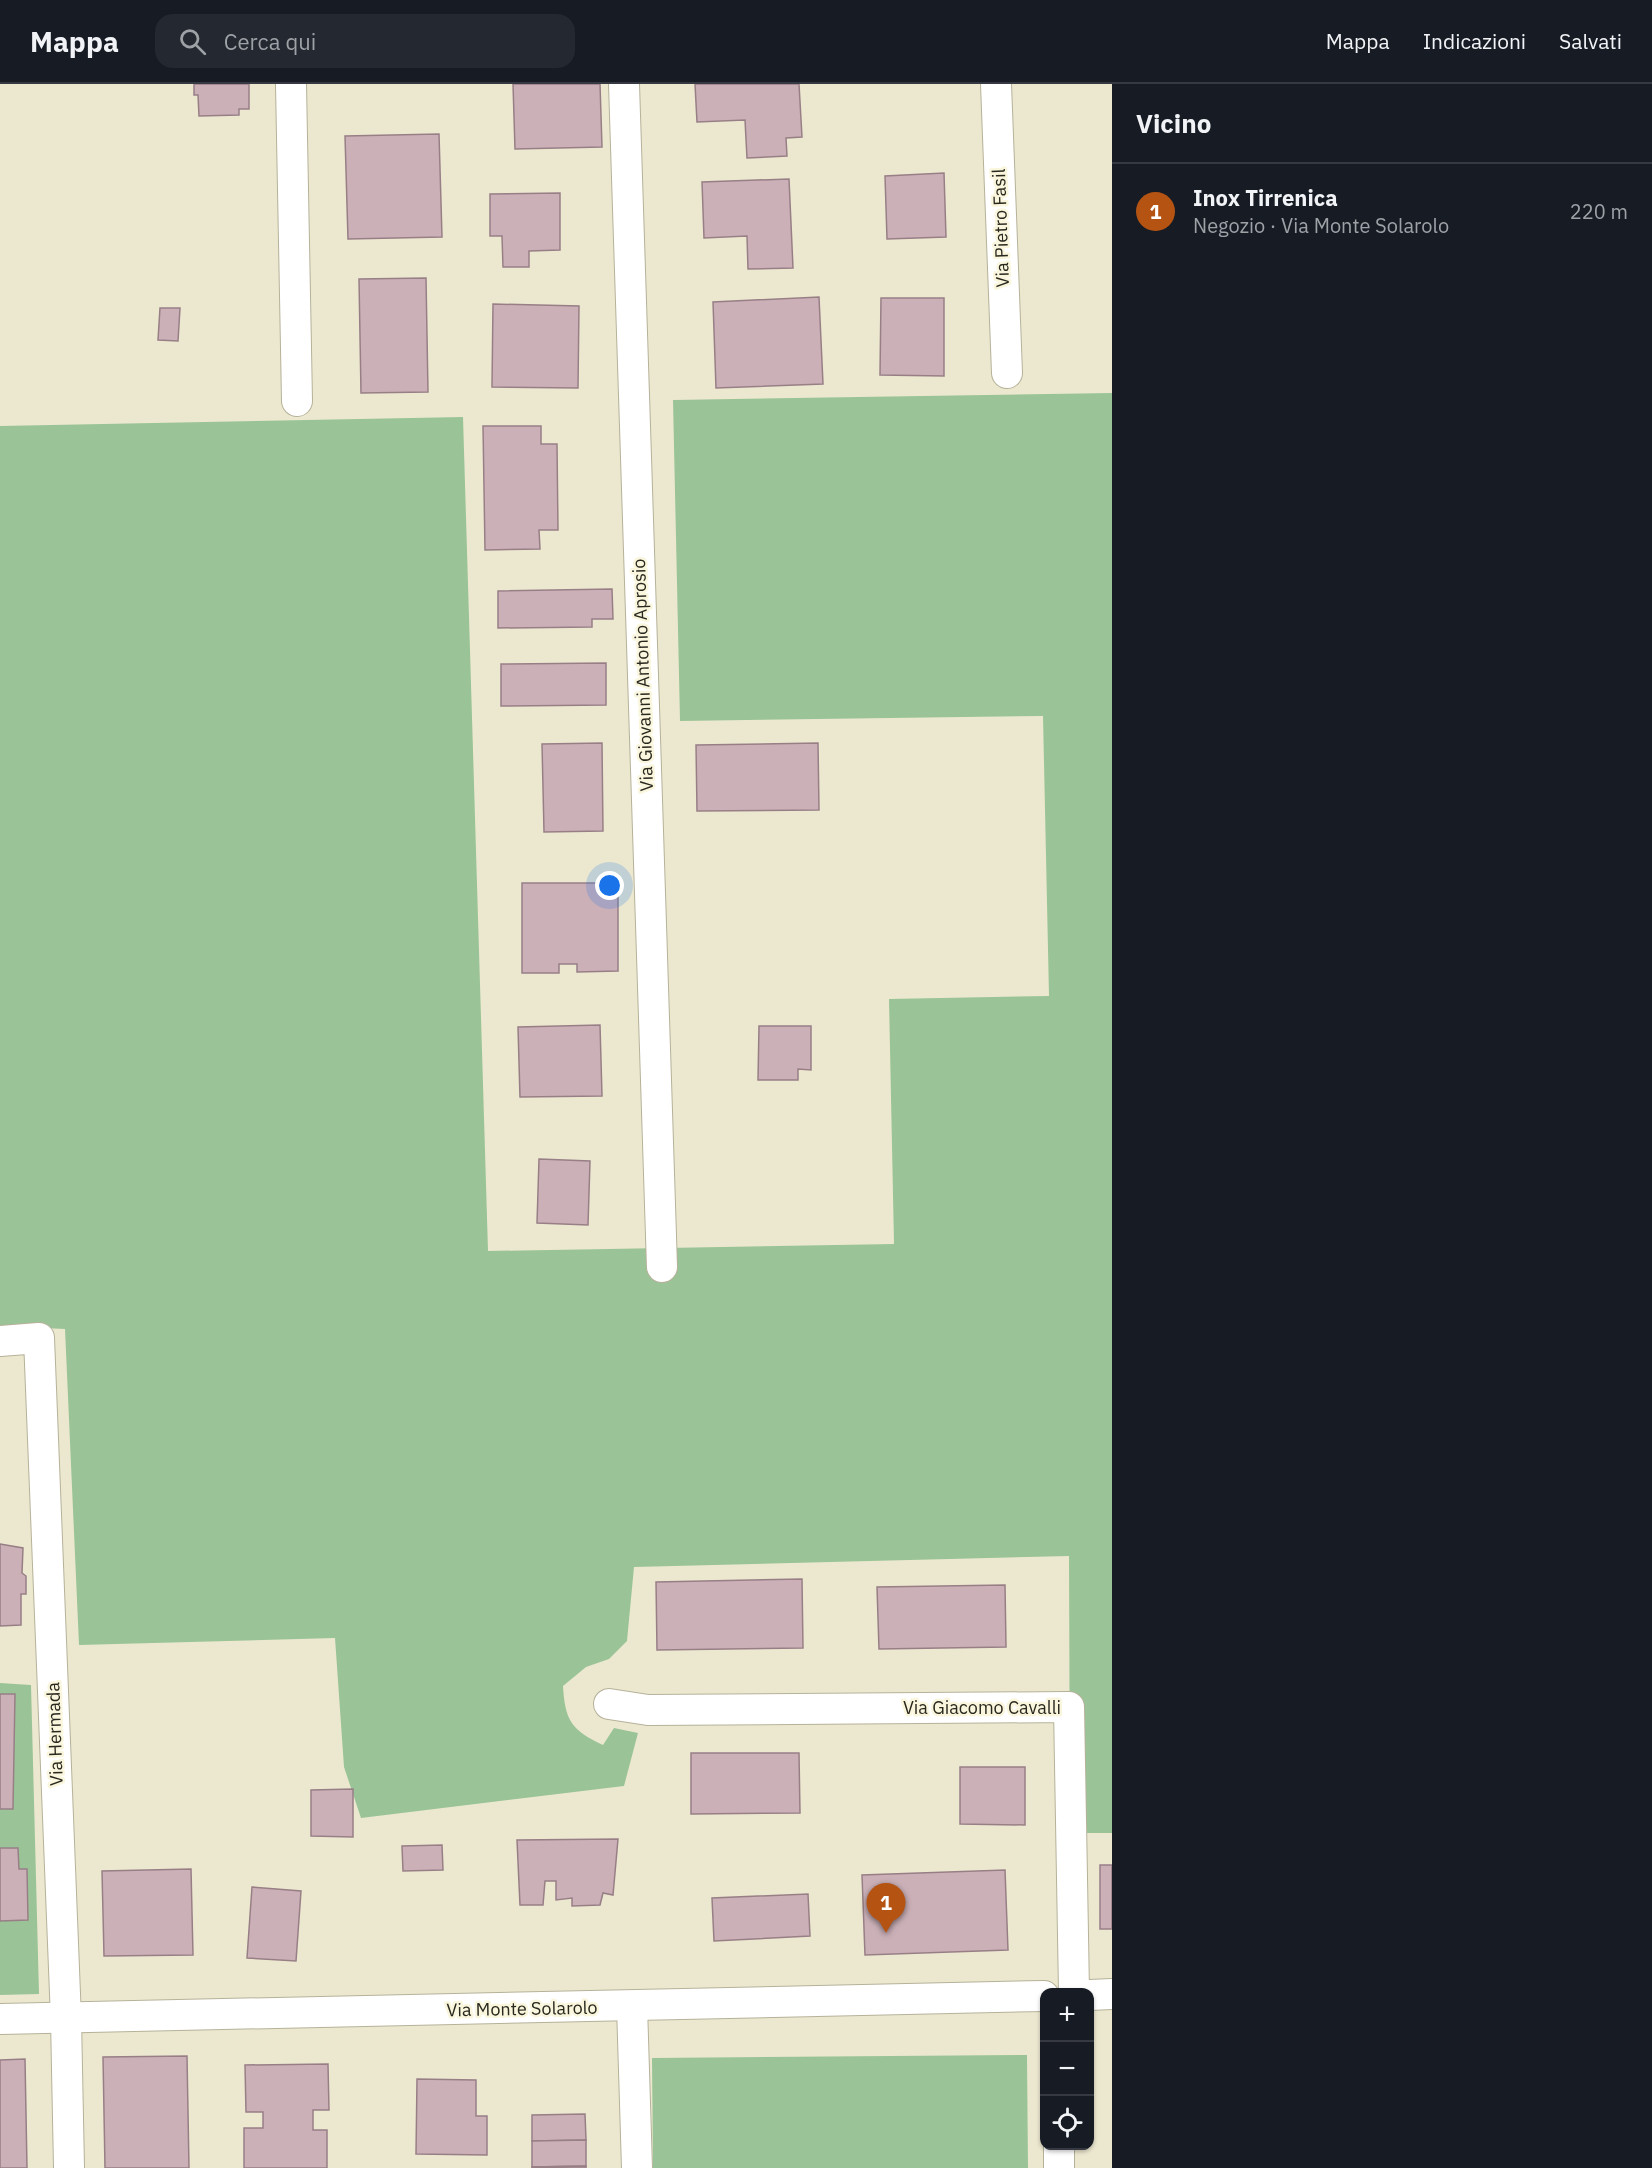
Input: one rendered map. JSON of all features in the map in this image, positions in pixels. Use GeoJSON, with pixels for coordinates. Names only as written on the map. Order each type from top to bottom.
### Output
{"type":"FeatureCollection","features":[{"type":"Feature","properties":{"kind":"street"},"geometry":{"type":"LineString","coordinates":[[291,84],[297,401]]}},
{"type":"Feature","properties":{"kind":"street","name":"Via Giovanni Antonio Aprosio"},"geometry":{"type":"LineString","coordinates":[[624,84],[662,1267]]}},
{"type":"Feature","properties":{"kind":"street","name":"Via Pietro Fasil"},"geometry":{"type":"LineString","coordinates":[[996,84],[1007,373]]}},
{"type":"Feature","properties":{"kind":"street","name":"Via Hermada"},"geometry":{"type":"LineString","coordinates":[[0,1341],[39,1338],[66,2019],[69,2168]]}},
{"type":"Feature","properties":{"kind":"street","name":"Via Giacomo Cavalli"},"geometry":{"type":"LineString","coordinates":[[609,1704],[648,1710],[1070,1707],[1074,1988]]}},
{"type":"Feature","properties":{"kind":"street"},"geometry":{"type":"LineString","coordinates":[[1094,1995],[1112,1994]]}},
{"type":"Feature","properties":{"kind":"street","name":"Via Monte Solarolo"},"geometry":{"type":"LineString","coordinates":[[0,2019],[1040,1996]]}},
{"type":"Feature","properties":{"kind":"street"},"geometry":{"type":"LineString","coordinates":[[632,2006],[637,2168]]}},
{"type":"Feature","properties":{"kind":"street"},"geometry":{"type":"LineString","coordinates":[[1059,2150],[1059,2168]]}},
{"type":"Feature","properties":{"kind":"green space"},"geometry":{"type":"Polygon","coordinates":[[[1112,393],[1112,1833],[1070,1833],[1069,1556],[634,1567],[627,1641],[609,1659],[586,1667],[563,1686],[568,1716],[577,1729],[592,1740],[603,1745],[614,1728],[638,1733],[624,1786],[361,1818],[344,1767],[335,1638],[79,1645],[65,1329],[0,1326],[0,426],[463,417],[488,1251],[894,1244],[889,999],[1049,996],[1043,716],[680,721],[673,400],[1112,393]]]}},
{"type":"Feature","properties":{"kind":"green space"},"geometry":{"type":"Polygon","coordinates":[[[0,1683],[31,1685],[39,1994],[0,1995],[0,1683]]]}},
{"type":"Feature","properties":{"kind":"green space"},"geometry":{"type":"Polygon","coordinates":[[[1027,2055],[1028,2168],[653,2168],[652,2058],[1027,2055]]]}},
{"type":"Feature","properties":{"kind":"building"},"geometry":{"type":"Polygon","coordinates":[[[194,84],[249,84],[249,109],[239,109],[239,115],[199,116],[198,95],[194,95],[194,84]]]}},
{"type":"Feature","properties":{"kind":"building"},"geometry":{"type":"Polygon","coordinates":[[[513,84],[600,84],[602,147],[515,149],[513,84]]]}},
{"type":"Feature","properties":{"kind":"building"},"geometry":{"type":"Polygon","coordinates":[[[695,84],[799,84],[802,137],[786,138],[787,156],[747,158],[745,120],[697,122],[695,84]]]}},
{"type":"Feature","properties":{"kind":"building"},"geometry":{"type":"Polygon","coordinates":[[[439,134],[442,237],[348,239],[345,136],[439,134]]]}},
{"type":"Feature","properties":{"kind":"building"},"geometry":{"type":"Polygon","coordinates":[[[944,173],[946,237],[887,239],[885,176],[944,173]]]}},
{"type":"Feature","properties":{"kind":"building"},"geometry":{"type":"Polygon","coordinates":[[[789,179],[793,268],[748,269],[747,236],[704,238],[702,182],[789,179]]]}},
{"type":"Feature","properties":{"kind":"building"},"geometry":{"type":"Polygon","coordinates":[[[560,193],[560,250],[529,251],[529,267],[503,267],[502,236],[490,236],[490,194],[560,193]]]}},
{"type":"Feature","properties":{"kind":"building"},"geometry":{"type":"Polygon","coordinates":[[[426,278],[428,392],[361,393],[359,279],[426,278]]]}},
{"type":"Feature","properties":{"kind":"building"},"geometry":{"type":"Polygon","coordinates":[[[819,297],[823,384],[716,388],[713,302],[819,297]]]}},
{"type":"Feature","properties":{"kind":"building"},"geometry":{"type":"Polygon","coordinates":[[[881,298],[944,298],[944,376],[880,375],[881,298]]]}},
{"type":"Feature","properties":{"kind":"building"},"geometry":{"type":"Polygon","coordinates":[[[493,304],[579,306],[578,388],[492,387],[493,304]]]}},
{"type":"Feature","properties":{"kind":"building"},"geometry":{"type":"Polygon","coordinates":[[[160,308],[180,308],[178,341],[158,340],[160,308]]]}},
{"type":"Feature","properties":{"kind":"building"},"geometry":{"type":"Polygon","coordinates":[[[483,426],[541,426],[541,444],[557,444],[558,530],[539,530],[540,549],[485,550],[483,426]]]}},
{"type":"Feature","properties":{"kind":"building"},"geometry":{"type":"Polygon","coordinates":[[[612,589],[613,619],[592,619],[592,627],[498,628],[498,591],[612,589]]]}},
{"type":"Feature","properties":{"kind":"building"},"geometry":{"type":"Polygon","coordinates":[[[606,663],[606,705],[501,706],[501,664],[606,663]]]}},
{"type":"Feature","properties":{"kind":"building"},"geometry":{"type":"Polygon","coordinates":[[[602,743],[603,831],[544,832],[542,744],[602,743]]]}},
{"type":"Feature","properties":{"kind":"building"},"geometry":{"type":"Polygon","coordinates":[[[818,743],[819,810],[697,811],[696,745],[818,743]]]}},
{"type":"Feature","properties":{"kind":"building"},"geometry":{"type":"Polygon","coordinates":[[[522,883],[618,883],[618,971],[577,972],[577,964],[559,964],[559,973],[522,973],[522,883]]]}},
{"type":"Feature","properties":{"kind":"building"},"geometry":{"type":"Polygon","coordinates":[[[600,1025],[602,1096],[520,1097],[518,1027],[600,1025]]]}},
{"type":"Feature","properties":{"kind":"building"},"geometry":{"type":"Polygon","coordinates":[[[759,1026],[811,1026],[811,1070],[798,1069],[798,1080],[758,1080],[759,1026]]]}},
{"type":"Feature","properties":{"kind":"building"},"geometry":{"type":"Polygon","coordinates":[[[539,1159],[590,1161],[588,1225],[537,1223],[539,1159]]]}},
{"type":"Feature","properties":{"kind":"building"},"geometry":{"type":"Polygon","coordinates":[[[0,1544],[23,1548],[22,1573],[26,1576],[26,1594],[21,1594],[21,1625],[0,1626],[0,1544]]]}},
{"type":"Feature","properties":{"kind":"building"},"geometry":{"type":"Polygon","coordinates":[[[802,1579],[803,1648],[657,1650],[656,1582],[802,1579]]]}},
{"type":"Feature","properties":{"kind":"building"},"geometry":{"type":"Polygon","coordinates":[[[1005,1585],[1006,1647],[879,1649],[877,1587],[1005,1585]]]}},
{"type":"Feature","properties":{"kind":"building"},"geometry":{"type":"Polygon","coordinates":[[[0,1694],[15,1694],[13,1809],[0,1809],[0,1694]]]}},
{"type":"Feature","properties":{"kind":"building"},"geometry":{"type":"Polygon","coordinates":[[[691,1753],[799,1753],[800,1813],[691,1814],[691,1753]]]}},
{"type":"Feature","properties":{"kind":"building"},"geometry":{"type":"Polygon","coordinates":[[[960,1767],[1025,1767],[1025,1825],[960,1824],[960,1767]]]}},
{"type":"Feature","properties":{"kind":"building"},"geometry":{"type":"Polygon","coordinates":[[[353,1789],[353,1837],[311,1836],[311,1790],[353,1789]]]}},
{"type":"Feature","properties":{"kind":"building"},"geometry":{"type":"Polygon","coordinates":[[[618,1839],[613,1895],[603,1893],[600,1905],[572,1906],[572,1898],[556,1900],[556,1881],[545,1881],[543,1905],[520,1905],[517,1840],[618,1839]]]}},
{"type":"Feature","properties":{"kind":"building"},"geometry":{"type":"Polygon","coordinates":[[[442,1845],[443,1870],[403,1871],[402,1846],[442,1845]]]}},
{"type":"Feature","properties":{"kind":"building"},"geometry":{"type":"Polygon","coordinates":[[[0,1848],[18,1848],[19,1869],[27,1869],[28,1920],[0,1921],[0,1848]]]}},
{"type":"Feature","properties":{"kind":"building"},"geometry":{"type":"Polygon","coordinates":[[[1100,1865],[1112,1865],[1112,1929],[1100,1929],[1100,1865]]]}},
{"type":"Feature","properties":{"kind":"building"},"geometry":{"type":"Polygon","coordinates":[[[191,1869],[193,1955],[104,1956],[102,1871],[191,1869]]]}},
{"type":"Feature","properties":{"kind":"building"},"geometry":{"type":"Polygon","coordinates":[[[1005,1870],[1008,1950],[865,1955],[862,1875],[1005,1870]]]}},
{"type":"Feature","properties":{"kind":"building"},"geometry":{"type":"Polygon","coordinates":[[[252,1887],[301,1891],[296,1961],[247,1958],[252,1887]]]}},
{"type":"Feature","properties":{"kind":"building"},"geometry":{"type":"Polygon","coordinates":[[[808,1894],[810,1936],[714,1941],[712,1898],[808,1894]]]}},
{"type":"Feature","properties":{"kind":"building"},"geometry":{"type":"Polygon","coordinates":[[[187,2056],[189,2168],[105,2168],[103,2057],[187,2056]]]}},
{"type":"Feature","properties":{"kind":"building"},"geometry":{"type":"Polygon","coordinates":[[[25,2059],[27,2168],[0,2168],[0,2060],[25,2059]]]}},
{"type":"Feature","properties":{"kind":"building"},"geometry":{"type":"Polygon","coordinates":[[[328,2064],[329,2110],[313,2110],[313,2130],[327,2130],[327,2168],[244,2168],[244,2128],[263,2128],[263,2112],[246,2112],[245,2065],[328,2064]]]}},
{"type":"Feature","properties":{"kind":"building"},"geometry":{"type":"Polygon","coordinates":[[[417,2079],[476,2080],[476,2116],[487,2116],[487,2155],[416,2154],[417,2079]]]}},
{"type":"Feature","properties":{"kind":"building"},"geometry":{"type":"Polygon","coordinates":[[[585,2114],[586,2140],[532,2141],[532,2115],[585,2114]]]}},
{"type":"Feature","properties":{"kind":"building"},"geometry":{"type":"Polygon","coordinates":[[[586,2140],[586,2166],[532,2167],[532,2141],[586,2140]]]}},
{"type":"Feature","properties":{"kind":"building"},"geometry":{"type":"Polygon","coordinates":[[[586,2166],[586,2168],[532,2168],[532,2167],[586,2166]]]}},
{"type":"Feature","properties":{"kind":"place","name":"Inox Tirrenica"},"geometry":{"type":"Point","coordinates":[886,1933]}}]}
